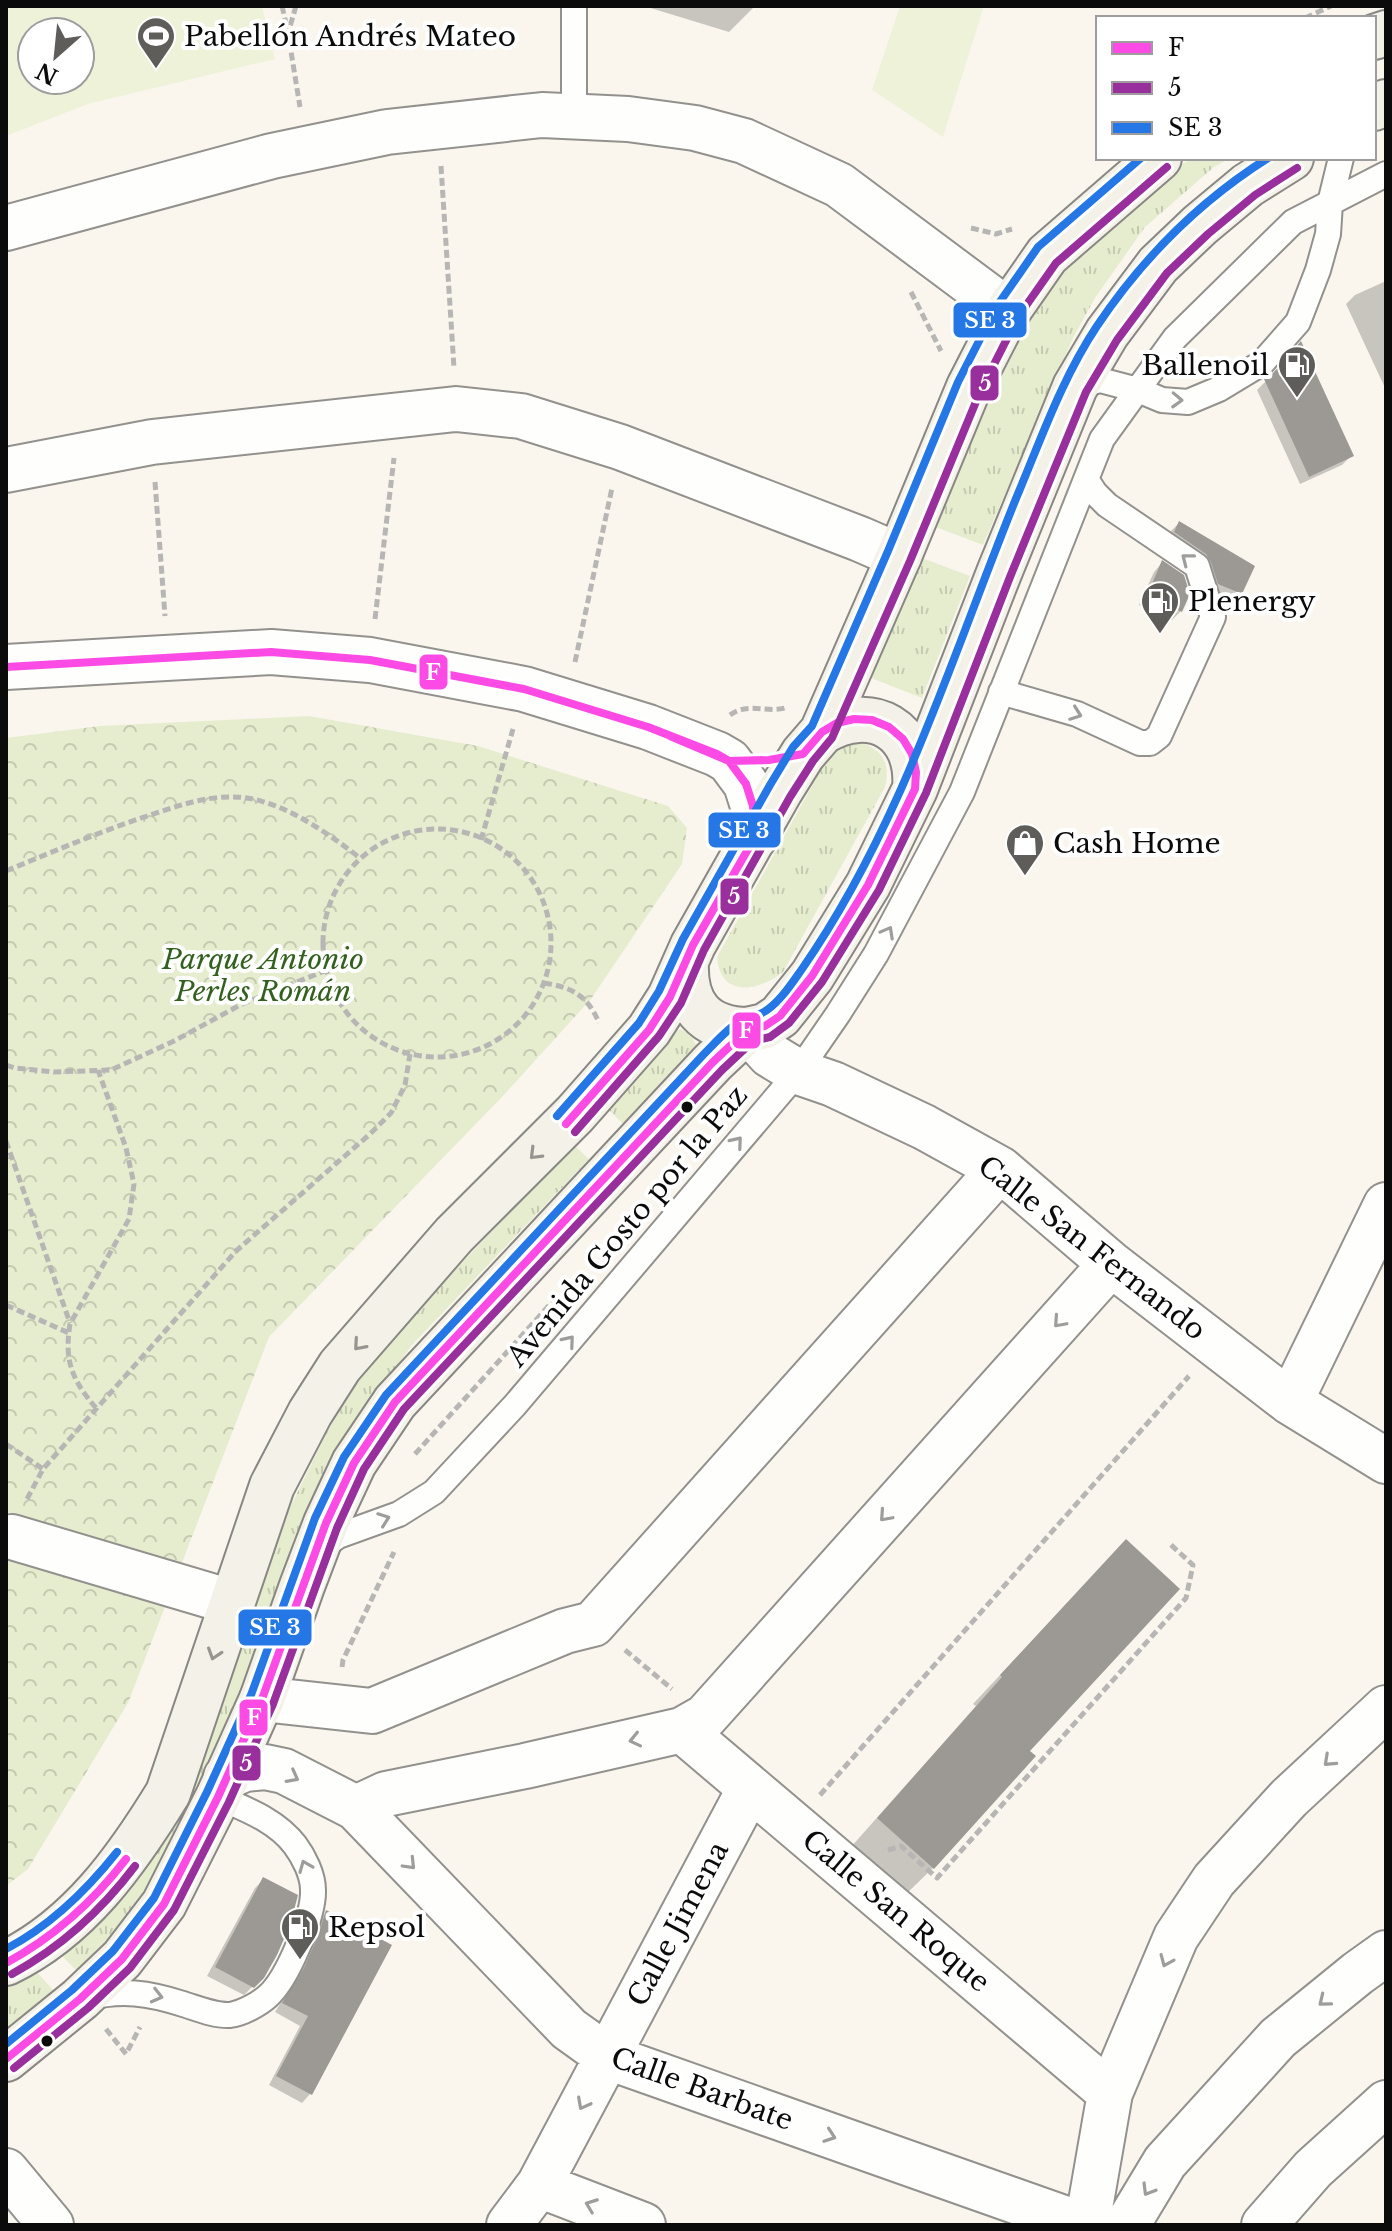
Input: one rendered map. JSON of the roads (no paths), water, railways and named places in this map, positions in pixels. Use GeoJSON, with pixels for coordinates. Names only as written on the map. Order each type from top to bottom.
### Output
{"type":"FeatureCollection","features":[{"type":"Feature","properties":{"kind":"main road"},"geometry":{"type":"LineString","coordinates":[[6,1963],[36,1946],[74,1915],[117,1870],[141,1838],[168,1793],[272,1486],[310,1413],[340,1366],[454,1235],[575,1114],[649,1030],[670,997],[693,945],[755,837],[805,730],[899,556],[969,387],[1008,311],[1047,255],[1157,160]]}},
{"type":"Feature","properties":{"kind":"main road"},"geometry":{"type":"LineString","coordinates":[[686,962],[685,980],[689,997],[699,1012],[713,1023],[730,1030],[765,1026],[780,1016],[812,976],[868,885],[915,789],[1075,387],[1107,333],[1158,265],[1248,185],[1288,160]]}},
{"type":"Feature","properties":{"kind":"main road"},"geometry":{"type":"LineString","coordinates":[[805,730],[854,719],[872,720],[889,727],[903,739],[912,754],[916,772],[915,789]]}},
{"type":"Feature","properties":{"kind":"main road"},"geometry":{"type":"LineString","coordinates":[[6,2059],[80,1999],[122,1959],[164,1904],[262,1699],[315,1553],[354,1463],[395,1402],[713,1062],[747,1030]]}},
{"type":"Feature","properties":{"kind":"street"},"geometry":{"type":"LineString","coordinates":[[6,228],[272,156],[387,132],[542,115],[628,119],[695,128],[744,141],[839,185],[1008,311]]}},
{"type":"Feature","properties":{"kind":"street"},"geometry":{"type":"LineString","coordinates":[[6,470],[152,442],[456,409],[521,416],[620,447],[899,556]]}},
{"type":"Feature","properties":{"kind":"street"},"geometry":{"type":"LineString","coordinates":[[6,667],[271,652],[370,660],[524,689],[648,727],[723,758],[769,760],[805,730]]}},
{"type":"Feature","properties":{"kind":"street"},"geometry":{"type":"LineString","coordinates":[[723,758],[746,784],[753,806],[755,837]]}},
{"type":"Feature","properties":{"kind":"street","name":"Calle San Fernando"},"geometry":{"type":"LineString","coordinates":[[747,1030],[770,1055],[798,1072],[833,1084],[924,1127],[1000,1169],[1111,1264],[1290,1402],[1386,1461]]}},
{"type":"Feature","properties":{"kind":"street"},"geometry":{"type":"LineString","coordinates":[[262,1699],[372,1711],[565,1631],[593,1624],[1000,1169]]}},
{"type":"Feature","properties":{"kind":"street"},"geometry":{"type":"LineString","coordinates":[[1290,1402],[1386,1205]]}},
{"type":"Feature","properties":{"kind":"street"},"geometry":{"type":"LineString","coordinates":[[356,1808],[386,1794],[525,1766],[694,1723],[1111,1264]]}},
{"type":"Feature","properties":{"kind":"street"},"geometry":{"type":"LineString","coordinates":[[12,1537],[231,1602]]}},
{"type":"Feature","properties":{"kind":"street"},"geometry":{"type":"LineString","coordinates":[[1085,2225],[1110,2093],[1176,1937],[1214,1880],[1289,1798],[1386,1708]]}},
{"type":"Feature","properties":{"kind":"street","name":"Calle San Roque"},"geometry":{"type":"LineString","coordinates":[[694,1723],[750,1788],[1110,2093]]}},
{"type":"Feature","properties":{"kind":"street","name":"Calle Barbate"},"geometry":{"type":"LineString","coordinates":[[222,1787],[245,1769],[265,1767],[284,1771],[356,1808],[569,2029],[608,2057],[1085,2225]]}},
{"type":"Feature","properties":{"kind":"street","name":"Calle Jimena"},"geometry":{"type":"LineString","coordinates":[[509,2225],[539,2185],[750,1788]]}},
{"type":"Feature","properties":{"kind":"street"},"geometry":{"type":"LineString","coordinates":[[1127,2225],[1165,2162],[1278,2038],[1386,1953]]}},
{"type":"Feature","properties":{"kind":"street"},"geometry":{"type":"LineString","coordinates":[[1264,2225],[1313,2169],[1386,2103]]}},
{"type":"Feature","properties":{"kind":"street"},"geometry":{"type":"LineString","coordinates":[[6,2171],[51,2225]]}},
{"type":"Feature","properties":{"kind":"street"},"geometry":{"type":"LineString","coordinates":[[539,2185],[643,2225]]}},
{"type":"Feature","properties":{"kind":"lane"},"geometry":{"type":"LineString","coordinates":[[574,6],[574,116]]}},
{"type":"Feature","properties":{"kind":"lane"},"geometry":{"type":"LineString","coordinates":[[1075,387],[1100,380],[1162,400],[1188,402],[1219,389],[1262,363],[1298,322],[1328,234],[1330,203],[1341,160]]}},
{"type":"Feature","properties":{"kind":"lane","name":"Avenida Gosto por la Paz"},"geometry":{"type":"LineString","coordinates":[[315,1553],[338,1536],[399,1514],[434,1492],[515,1405],[798,1072],[876,954],[962,792],[1102,439],[1175,338],[1293,222],[1386,174]]}},
{"type":"Feature","properties":{"kind":"lane"},"geometry":{"type":"LineString","coordinates":[[1001,692],[1077,714],[1140,743],[1150,743],[1159,736],[1213,617],[1197,566],[1107,505],[1086,479]]}},
{"type":"Feature","properties":{"kind":"lane"},"geometry":{"type":"LineString","coordinates":[[80,1999],[109,1992],[140,1992],[229,2015],[250,2008],[268,1996],[282,1979],[307,1922],[313,1890],[307,1865],[295,1845],[278,1828],[222,1787]]}},
{"type":"Feature","properties":{"kind":"place","name":"Pabellón Andrés Mateo"},"geometry":{"type":"Point","coordinates":[156,70]}},
{"type":"Feature","properties":{"kind":"place","name":"Ballenoil"},"geometry":{"type":"Point","coordinates":[1297,399]}},
{"type":"Feature","properties":{"kind":"place","name":"Plenergy"},"geometry":{"type":"Point","coordinates":[1160,635]}},
{"type":"Feature","properties":{"kind":"place","name":"Cash Home"},"geometry":{"type":"Point","coordinates":[1025,877]}},
{"type":"Feature","properties":{"kind":"place","name":"Repsol"},"geometry":{"type":"Point","coordinates":[300,1961]}},
{"type":"Feature","properties":{"kind":"park label","name":"Parque Antonio Perles Román"},"geometry":{"type":"Point","coordinates":[263,975]}}]}
